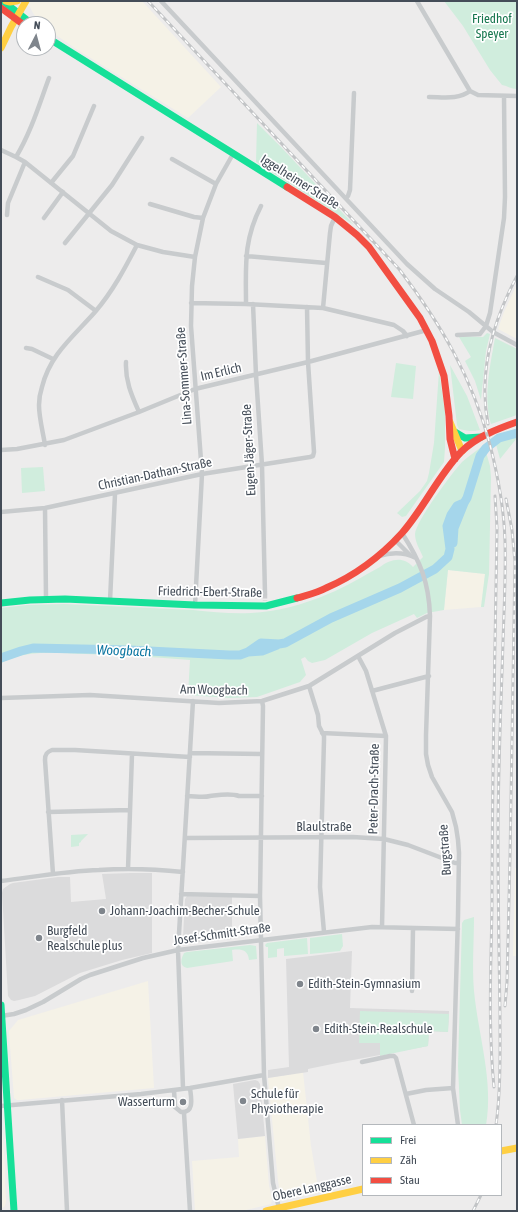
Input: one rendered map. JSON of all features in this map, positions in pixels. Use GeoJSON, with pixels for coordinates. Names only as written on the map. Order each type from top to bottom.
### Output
{"type":"FeatureCollection","features":[{"type":"Feature","properties":{"kind":"main road"},"geometry":{"type":"LineString","coordinates":[[3,1],[17,16]]}},
{"type":"Feature","properties":{"kind":"main road"},"geometry":{"type":"LineString","coordinates":[[6,1],[17,1]]}},
{"type":"Feature","properties":{"kind":"main road"},"geometry":{"type":"LineString","coordinates":[[17,16],[26,1]]}},
{"type":"Feature","properties":{"kind":"main road"},"geometry":{"type":"LineString","coordinates":[[1,8],[17,16]]}},
{"type":"Feature","properties":{"kind":"main road"},"geometry":{"type":"LineString","coordinates":[[1,48],[16,18]]}},
{"type":"Feature","properties":{"kind":"main road","name":"Iggelheimer Straße"},"geometry":{"type":"LineString","coordinates":[[56,43],[335,217],[369,247],[427,330],[438,355],[447,390],[450,422],[449,433],[455,459]]}},
{"type":"Feature","properties":{"kind":"main road","name":"Iggelheimer Straße"},"geometry":{"type":"LineString","coordinates":[[450,422],[462,451]]}},
{"type":"Feature","properties":{"kind":"main road","name":"Friedrich-Ebert-Straße"},"geometry":{"type":"LineString","coordinates":[[1,603],[46,599],[196,605],[265,604],[288,601],[325,589],[356,573],[402,533],[462,451],[481,437],[496,429],[517,422]]}},
{"type":"Feature","properties":{"kind":"main road"},"geometry":{"type":"LineString","coordinates":[[455,432],[465,438],[481,437]]}},
{"type":"Feature","properties":{"kind":"main road"},"geometry":{"type":"LineString","coordinates":[[1,1005],[4,1105],[14,1211]]}},
{"type":"Feature","properties":{"kind":"main road"},"geometry":{"type":"LineString","coordinates":[[504,1150],[517,1148]]}},
{"type":"Feature","properties":{"kind":"main road","name":"Obere Langgasse"},"geometry":{"type":"LineString","coordinates":[[266,1211],[362,1189]]}},
{"type":"Feature","properties":{"kind":"street"},"geometry":{"type":"LineString","coordinates":[[161,1],[407,264],[435,288],[486,326],[517,345]]}},
{"type":"Feature","properties":{"kind":"street"},"geometry":{"type":"LineString","coordinates":[[418,1],[470,91],[478,95],[517,96]]}},
{"type":"Feature","properties":{"kind":"street"},"geometry":{"type":"LineString","coordinates":[[16,157],[27,136],[49,78]]}},
{"type":"Feature","properties":{"kind":"street"},"geometry":{"type":"LineString","coordinates":[[429,97],[458,98],[470,91]]}},
{"type":"Feature","properties":{"kind":"street"},"geometry":{"type":"LineString","coordinates":[[346,198],[350,190],[354,93]]}},
{"type":"Feature","properties":{"kind":"street"},"geometry":{"type":"LineString","coordinates":[[457,335],[480,334],[486,326],[492,302],[505,208],[504,96]]}},
{"type":"Feature","properties":{"kind":"street"},"geometry":{"type":"LineString","coordinates":[[51,183],[73,156],[94,106]]}},
{"type":"Feature","properties":{"kind":"street"},"geometry":{"type":"LineString","coordinates":[[65,243],[112,185],[142,138]]}},
{"type":"Feature","properties":{"kind":"street"},"geometry":{"type":"LineString","coordinates":[[1,150],[25,162],[111,231],[137,245],[163,252],[195,257]]}},
{"type":"Feature","properties":{"kind":"street","name":"Lina-Sommer-Straße"},"geometry":{"type":"LineString","coordinates":[[196,605],[202,474],[191,326],[191,303],[195,257],[203,218],[216,184],[234,154]]}},
{"type":"Feature","properties":{"kind":"street"},"geometry":{"type":"LineString","coordinates":[[172,159],[216,184]]}},
{"type":"Feature","properties":{"kind":"street"},"geometry":{"type":"LineString","coordinates":[[7,215],[8,203],[25,162]]}},
{"type":"Feature","properties":{"kind":"street"},"geometry":{"type":"LineString","coordinates":[[44,218],[63,192]]}},
{"type":"Feature","properties":{"kind":"street"},"geometry":{"type":"LineString","coordinates":[[150,204],[194,217],[203,218]]}},
{"type":"Feature","properties":{"kind":"street"},"geometry":{"type":"LineString","coordinates":[[246,304],[247,244],[260,206]]}},
{"type":"Feature","properties":{"kind":"street"},"geometry":{"type":"LineString","coordinates":[[323,308],[326,263],[331,226],[335,217]]}},
{"type":"Feature","properties":{"kind":"street"},"geometry":{"type":"LineString","coordinates":[[45,444],[39,405],[43,382],[53,359],[96,311],[117,284],[137,245]]}},
{"type":"Feature","properties":{"kind":"street"},"geometry":{"type":"LineString","coordinates":[[246,256],[326,263]]}},
{"type":"Feature","properties":{"kind":"street"},"geometry":{"type":"LineString","coordinates":[[38,277],[68,290],[96,311]]}},
{"type":"Feature","properties":{"kind":"street"},"geometry":{"type":"LineString","coordinates":[[191,303],[253,304],[323,308],[394,325],[403,331],[407,336]]}},
{"type":"Feature","properties":{"kind":"street","name":"Eugen-Jäger-Straße"},"geometry":{"type":"LineString","coordinates":[[253,304],[262,465],[265,594]]}},
{"type":"Feature","properties":{"kind":"street"},"geometry":{"type":"LineString","coordinates":[[307,307],[308,362]]}},
{"type":"Feature","properties":{"kind":"street","name":"Im Erlich"},"geometry":{"type":"LineString","coordinates":[[1,450],[17,449],[64,440],[196,389],[308,362],[427,330]]}},
{"type":"Feature","properties":{"kind":"street"},"geometry":{"type":"LineString","coordinates":[[26,348],[32,349],[53,359]]}},
{"type":"Feature","properties":{"kind":"street"},"geometry":{"type":"LineString","coordinates":[[126,362],[125,370],[127,382],[139,412]]}},
{"type":"Feature","properties":{"kind":"street","name":"Christian-Dathan-Straße"},"geometry":{"type":"LineString","coordinates":[[1,512],[45,508],[202,474],[313,456],[314,452],[308,362]]}},
{"type":"Feature","properties":{"kind":"street"},"geometry":{"type":"LineString","coordinates":[[110,601],[115,494]]}},
{"type":"Feature","properties":{"kind":"street"},"geometry":{"type":"LineString","coordinates":[[45,508],[46,599]]}},
{"type":"Feature","properties":{"kind":"street","name":"Burgstraße"},"geometry":{"type":"LineString","coordinates":[[402,533],[413,550],[426,580],[430,601],[429,676],[426,735],[426,754],[428,765],[432,777],[447,801],[454,818],[458,840],[458,929],[453,1088],[458,1124]]}},
{"type":"Feature","properties":{"kind":"street"},"geometry":{"type":"LineString","coordinates":[[395,540],[417,560]]}},
{"type":"Feature","properties":{"kind":"street"},"geometry":{"type":"LineString","coordinates":[[376,557],[397,553],[411,556]]}},
{"type":"Feature","properties":{"kind":"street","name":"Am Woogbach"},"geometry":{"type":"LineString","coordinates":[[1,698],[90,695],[228,703],[262,701],[309,686],[395,633],[430,616]]}},
{"type":"Feature","properties":{"kind":"street","name":"Peter-Drach-Straße"},"geometry":{"type":"LineString","coordinates":[[358,656],[366,671],[386,736],[382,927]]}},
{"type":"Feature","properties":{"kind":"street"},"geometry":{"type":"LineString","coordinates":[[372,691],[429,676]]}},
{"type":"Feature","properties":{"kind":"street"},"geometry":{"type":"LineString","coordinates":[[309,686],[324,740],[320,888],[324,932]]}},
{"type":"Feature","properties":{"kind":"street"},"geometry":{"type":"LineString","coordinates":[[183,1088],[178,950],[193,701]]}},
{"type":"Feature","properties":{"kind":"street"},"geometry":{"type":"LineString","coordinates":[[262,701],[260,940],[262,960],[264,1075],[273,1183],[279,1208]]}},
{"type":"Feature","properties":{"kind":"street"},"geometry":{"type":"LineString","coordinates":[[322,733],[386,736]]}},
{"type":"Feature","properties":{"kind":"street"},"geometry":{"type":"LineString","coordinates":[[53,874],[45,760],[46,754],[52,750],[132,754],[262,754]]}},
{"type":"Feature","properties":{"kind":"street"},"geometry":{"type":"LineString","coordinates":[[128,869],[132,754]]}},
{"type":"Feature","properties":{"kind":"street"},"geometry":{"type":"LineString","coordinates":[[187,796],[262,796]]}},
{"type":"Feature","properties":{"kind":"street"},"geometry":{"type":"LineString","coordinates":[[48,812],[130,810]]}},
{"type":"Feature","properties":{"kind":"street","name":"Blaulstraße"},"geometry":{"type":"LineString","coordinates":[[185,838],[353,837],[384,839],[408,845],[455,863],[459,863]]}},
{"type":"Feature","properties":{"kind":"street"},"geometry":{"type":"LineString","coordinates":[[1,881],[92,870],[128,869],[183,872]]}},
{"type":"Feature","properties":{"kind":"street"},"geometry":{"type":"LineString","coordinates":[[181,894],[260,896]]}},
{"type":"Feature","properties":{"kind":"street","name":"Josef-Schmitt-Straße"},"geometry":{"type":"LineString","coordinates":[[1,1016],[26,1010],[90,975],[142,958],[178,950],[324,932],[382,927],[458,929]]}},
{"type":"Feature","properties":{"kind":"street"},"geometry":{"type":"LineString","coordinates":[[412,991],[413,928]]}},
{"type":"Feature","properties":{"kind":"street"},"geometry":{"type":"LineString","coordinates":[[362,1062],[390,1056],[394,1056],[396,1058],[414,1124]]}},
{"type":"Feature","properties":{"kind":"street"},"geometry":{"type":"LineString","coordinates":[[4,1105],[141,1094],[190,1088],[264,1075]]}},
{"type":"Feature","properties":{"kind":"street"},"geometry":{"type":"LineString","coordinates":[[184,1113],[189,1110],[191,1104],[190,1088]]}},
{"type":"Feature","properties":{"kind":"street"},"geometry":{"type":"LineString","coordinates":[[406,1094],[426,1090],[453,1088]]}},
{"type":"Feature","properties":{"kind":"street"},"geometry":{"type":"LineString","coordinates":[[174,1090],[176,1107],[184,1113]]}},
{"type":"Feature","properties":{"kind":"street"},"geometry":{"type":"LineString","coordinates":[[62,1100],[67,1211]]}},
{"type":"Feature","properties":{"kind":"street"},"geometry":{"type":"LineString","coordinates":[[184,1113],[190,1211]]}},
{"type":"Feature","properties":{"kind":"shaded area"},"geometry":{"type":"Polygon","coordinates":[[[21,1],[142,1],[221,87],[188,118],[76,49],[56,35],[56,16],[35,16],[30,7],[21,1]]]}},
{"type":"Feature","properties":{"kind":"shaded area"},"geometry":{"type":"Polygon","coordinates":[[[517,284],[517,339],[498,329],[517,284]]]}},
{"type":"Feature","properties":{"kind":"shaded area"},"geometry":{"type":"Polygon","coordinates":[[[448,570],[485,574],[481,607],[444,610],[448,570]]]}},
{"type":"Feature","properties":{"kind":"shaded area"},"geometry":{"type":"Polygon","coordinates":[[[515,868],[517,868],[517,956],[513,956],[515,868]]]}},
{"type":"Feature","properties":{"kind":"shaded area"},"geometry":{"type":"Polygon","coordinates":[[[152,873],[152,953],[122,960],[80,973],[35,996],[14,1001],[11,1000],[8,996],[3,889],[13,883],[58,877],[70,877],[71,902],[106,899],[102,874],[152,873]]]}},
{"type":"Feature","properties":{"kind":"shaded area"},"geometry":{"type":"Polygon","coordinates":[[[187,896],[232,897],[232,939],[189,943],[184,941],[185,899],[187,896]]]}},
{"type":"Feature","properties":{"kind":"shaded area"},"geometry":{"type":"Polygon","coordinates":[[[352,951],[350,1008],[449,1011],[448,1032],[429,1031],[428,1046],[308,1069],[308,1072],[268,1078],[268,1070],[289,1067],[286,959],[352,951]]]}},
{"type":"Feature","properties":{"kind":"shaded area"},"geometry":{"type":"Polygon","coordinates":[[[148,981],[154,1088],[20,1100],[14,1098],[9,1031],[18,1020],[148,981]]]}},
{"type":"Feature","properties":{"kind":"shaded area"},"geometry":{"type":"Polygon","coordinates":[[[303,1072],[311,1146],[319,1193],[283,1200],[281,1198],[278,1181],[268,1078],[303,1072]]]}},
{"type":"Feature","properties":{"kind":"shaded area"},"geometry":{"type":"Polygon","coordinates":[[[255,1080],[260,1084],[265,1136],[238,1139],[233,1084],[255,1080]]]}},
{"type":"Feature","properties":{"kind":"shaded area"},"geometry":{"type":"Polygon","coordinates":[[[1,1113],[6,1201],[5,1206],[1,1209],[1,1113]]]}},
{"type":"Feature","properties":{"kind":"shaded area"},"geometry":{"type":"Polygon","coordinates":[[[265,1136],[269,1185],[272,1200],[271,1204],[242,1211],[195,1211],[192,1161],[239,1157],[238,1139],[265,1136]]]}},
{"type":"Feature","properties":{"kind":"green space","name":"Friedhof Speyer"},"geometry":{"type":"Polygon","coordinates":[[[444,1],[517,1],[517,89],[502,85],[490,70],[463,26],[444,1]]]}},
{"type":"Feature","properties":{"kind":"green space"},"geometry":{"type":"Polygon","coordinates":[[[257,123],[281,147],[354,225],[256,162],[257,123]]]}},
{"type":"Feature","properties":{"kind":"green space"},"geometry":{"type":"Polygon","coordinates":[[[487,333],[490,334],[486,351],[481,400],[475,381],[465,361],[471,357],[459,336],[483,337],[487,333]]]}},
{"type":"Feature","properties":{"kind":"green space"},"geometry":{"type":"Polygon","coordinates":[[[495,338],[517,349],[517,415],[491,424],[487,392],[489,370],[495,338]]]}},
{"type":"Feature","properties":{"kind":"green space"},"geometry":{"type":"Polygon","coordinates":[[[396,363],[416,366],[413,399],[391,397],[396,363]]]}},
{"type":"Feature","properties":{"kind":"green space"},"geometry":{"type":"Polygon","coordinates":[[[450,365],[467,396],[480,430],[462,430],[459,429],[457,425],[450,365]]]}},
{"type":"Feature","properties":{"kind":"green space"},"geometry":{"type":"Polygon","coordinates":[[[439,371],[445,412],[444,462],[406,516],[402,517],[397,513],[420,491],[427,481],[434,443],[439,371]]]}},
{"type":"Feature","properties":{"kind":"green space"},"geometry":{"type":"Polygon","coordinates":[[[517,430],[517,438],[500,459],[494,437],[517,430]]]}},
{"type":"Feature","properties":{"kind":"green space"},"geometry":{"type":"Polygon","coordinates":[[[484,445],[490,466],[491,477],[489,574],[484,607],[481,607],[485,574],[448,570],[444,610],[427,613],[417,618],[414,614],[372,633],[325,660],[312,663],[305,657],[301,659],[306,675],[300,682],[257,697],[229,698],[188,695],[190,660],[42,653],[21,656],[1,663],[1,608],[27,605],[64,604],[229,613],[261,612],[290,607],[319,598],[341,588],[388,562],[401,560],[413,567],[423,557],[415,537],[421,519],[443,486],[462,462],[484,445]]]}},
{"type":"Feature","properties":{"kind":"green space"},"geometry":{"type":"Polygon","coordinates":[[[43,467],[45,491],[22,493],[21,468],[43,467]]]}},
{"type":"Feature","properties":{"kind":"green space"},"geometry":{"type":"Polygon","coordinates":[[[88,834],[79,843],[79,846],[71,847],[71,835],[88,834]]]}},
{"type":"Feature","properties":{"kind":"green space"},"geometry":{"type":"Polygon","coordinates":[[[474,917],[474,991],[487,1075],[488,1109],[486,1124],[462,1124],[460,1110],[458,1066],[462,923],[464,920],[474,917]]]}},
{"type":"Feature","properties":{"kind":"green space"},"geometry":{"type":"Polygon","coordinates":[[[342,934],[343,946],[340,951],[310,954],[310,938],[342,934]]]}},
{"type":"Feature","properties":{"kind":"green space"},"geometry":{"type":"Polygon","coordinates":[[[307,938],[308,954],[284,956],[284,948],[277,949],[277,957],[268,958],[268,947],[265,945],[267,943],[307,938]]]}},
{"type":"Feature","properties":{"kind":"green space"},"geometry":{"type":"Polygon","coordinates":[[[250,945],[256,946],[257,959],[249,960],[247,954],[243,950],[232,950],[233,961],[187,968],[182,964],[183,955],[187,952],[250,945]]]}},
{"type":"Feature","properties":{"kind":"green space"},"geometry":{"type":"Polygon","coordinates":[[[360,1011],[449,1014],[448,1032],[429,1031],[428,1046],[380,1056],[380,1043],[359,1043],[360,1011]]]}},
{"type":"Feature","properties":{"kind":"waterway","name":"Woogbach"},"geometry":{"type":"LineString","coordinates":[[1,658],[33,648],[129,650],[240,655],[248,652],[261,643],[285,643],[331,618],[400,588],[435,569],[448,557],[450,549],[447,526],[451,515],[457,506],[464,503],[467,498],[480,456],[486,448],[499,438],[517,433]]}},
{"type":"Feature","properties":{"kind":"waterway","name":"Woogbach"},"geometry":{"type":"LineString","coordinates":[[453,543],[454,528],[464,503]]}},
{"type":"Feature","properties":{"kind":"waterway","name":"Woogbach"},"geometry":{"type":"LineString","coordinates":[[248,652],[262,651],[277,645]]}},
{"type":"Feature","properties":{"kind":"tunnel"},"geometry":{"type":"LineString","coordinates":[[265,594],[265,601]]}},
{"type":"Feature","properties":{"kind":"railway"},"geometry":{"type":"LineString","coordinates":[[148,1],[399,269],[442,331],[454,352],[483,420],[493,457],[500,492],[505,554],[498,813],[500,1070],[496,1124]]}},
{"type":"Feature","properties":{"kind":"railway"},"geometry":{"type":"LineString","coordinates":[[488,424],[485,405],[486,366],[501,311],[517,276]]}},
{"type":"Feature","properties":{"kind":"railway"},"geometry":{"type":"LineString","coordinates":[[494,1087],[490,996],[497,528],[495,496]]}},
{"type":"Feature","properties":{"kind":"railway"},"geometry":{"type":"LineString","coordinates":[[505,1006],[510,858],[515,562],[512,530],[506,499]]}},
{"type":"Feature","properties":{"kind":"railway"},"geometry":{"type":"LineString","coordinates":[[473,1211],[480,1196]]}},
{"type":"Feature","properties":{"kind":"traffic: fast"},"geometry":{"type":"LineString","coordinates":[[3,1],[22,16]]}},
{"type":"Feature","properties":{"kind":"traffic: fast"},"geometry":{"type":"LineString","coordinates":[[56,43],[287,187]]}},
{"type":"Feature","properties":{"kind":"traffic: fast"},"geometry":{"type":"LineString","coordinates":[[455,432],[465,438],[481,437]]}},
{"type":"Feature","properties":{"kind":"traffic: fast"},"geometry":{"type":"LineString","coordinates":[[1,603],[65,599],[195,605],[266,606],[297,598]]}},
{"type":"Feature","properties":{"kind":"traffic: fast"},"geometry":{"type":"LineString","coordinates":[[1,1005],[14,1211]]}},
{"type":"Feature","properties":{"kind":"traffic: slow"},"geometry":{"type":"LineString","coordinates":[[6,1],[17,1]]}},
{"type":"Feature","properties":{"kind":"traffic: slow"},"geometry":{"type":"LineString","coordinates":[[1,48],[26,1]]}},
{"type":"Feature","properties":{"kind":"traffic: slow"},"geometry":{"type":"LineString","coordinates":[[450,422],[462,451]]}},
{"type":"Feature","properties":{"kind":"traffic: slow"},"geometry":{"type":"LineString","coordinates":[[502,1151],[517,1148]]}},
{"type":"Feature","properties":{"kind":"traffic: slow"},"geometry":{"type":"LineString","coordinates":[[266,1211],[362,1189]]}},
{"type":"Feature","properties":{"kind":"traffic: jam"},"geometry":{"type":"LineString","coordinates":[[1,8],[16,19]]}},
{"type":"Feature","properties":{"kind":"traffic: jam"},"geometry":{"type":"LineString","coordinates":[[287,187],[335,217],[357,235],[369,247],[420,318],[432,341],[444,376],[450,439],[455,459]]}},
{"type":"Feature","properties":{"kind":"traffic: jam"},"geometry":{"type":"LineString","coordinates":[[297,598],[319,591],[347,578],[367,565],[402,533],[445,471],[461,452],[480,438],[517,422]]}},
{"type":"Feature","properties":{"kind":"place","name":"Johann-Joachim-Becher-Schule"},"geometry":{"type":"Point","coordinates":[102,911]}},
{"type":"Feature","properties":{"kind":"place","name":"Burgfeld Realschule plus"},"geometry":{"type":"Point","coordinates":[39,938]}},
{"type":"Feature","properties":{"kind":"place","name":"Edith-Stein-Gymnasium"},"geometry":{"type":"Point","coordinates":[300,984]}},
{"type":"Feature","properties":{"kind":"place","name":"Edith-Stein-Realschule"},"geometry":{"type":"Point","coordinates":[316,1029]}},
{"type":"Feature","properties":{"kind":"place","name":"Schule für Physiotherapie"},"geometry":{"type":"Point","coordinates":[243,1101]}},
{"type":"Feature","properties":{"kind":"place","name":"Wasserturm"},"geometry":{"type":"Point","coordinates":[183,1102]}}]}
